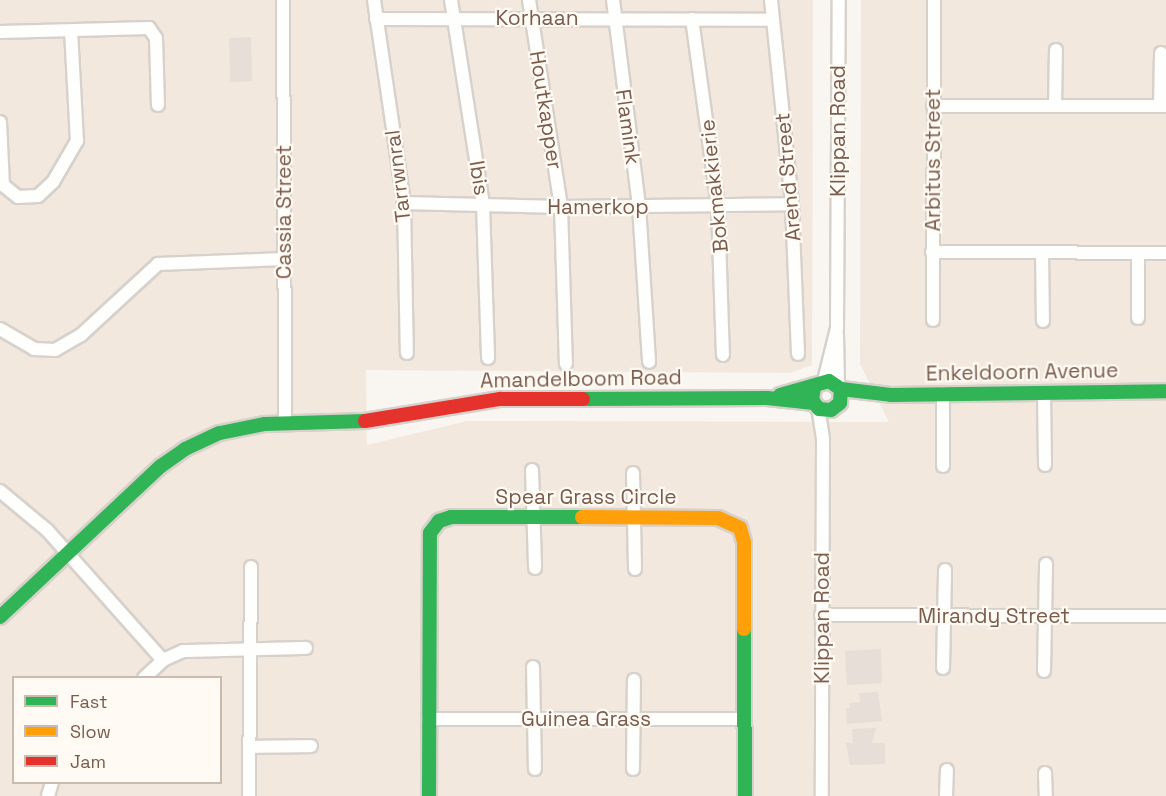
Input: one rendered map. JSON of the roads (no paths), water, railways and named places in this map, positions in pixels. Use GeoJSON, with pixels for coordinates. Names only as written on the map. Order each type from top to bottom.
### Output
{"type":"FeatureCollection","features":[{"type":"Feature","properties":{"kind":"street","name":"Cassia Street"},"geometry":{"type":"LineString","coordinates":[[283,0],[285,423]]}},
{"type":"Feature","properties":{"kind":"street","name":"Tarrwnral"},"geometry":{"type":"LineString","coordinates":[[374,0],[375,19],[405,203],[406,352]]}},
{"type":"Feature","properties":{"kind":"street","name":"Ibis"},"geometry":{"type":"LineString","coordinates":[[451,0],[483,205],[488,358]]}},
{"type":"Feature","properties":{"kind":"street","name":"Houtkapper"},"geometry":{"type":"LineString","coordinates":[[530,0],[530,17],[561,207],[566,364]]}},
{"type":"Feature","properties":{"kind":"street","name":"Flamink"},"geometry":{"type":"LineString","coordinates":[[613,0],[613,18],[639,206],[649,362]]}},
{"type":"Feature","properties":{"kind":"street","name":"Arend Street"},"geometry":{"type":"LineString","coordinates":[[771,0],[771,20],[792,204],[798,354]]}},
{"type":"Feature","properties":{"kind":"street","name":"Klippan Road"},"geometry":{"type":"LineString","coordinates":[[822,796],[823,440],[830,400],[836,333],[839,0]]}},
{"type":"Feature","properties":{"kind":"street","name":"Arbitus Street"},"geometry":{"type":"LineString","coordinates":[[933,320],[934,0]]}},
{"type":"Feature","properties":{"kind":"street","name":"Korhaan"},"geometry":{"type":"LineString","coordinates":[[375,19],[530,17],[771,20]]}},
{"type":"Feature","properties":{"kind":"street","name":"Bokmakkierie"},"geometry":{"type":"LineString","coordinates":[[692,19],[718,207],[723,355]]}},
{"type":"Feature","properties":{"kind":"street"},"geometry":{"type":"LineString","coordinates":[[0,32],[149,28],[156,38],[158,105]]}},
{"type":"Feature","properties":{"kind":"street"},"geometry":{"type":"LineString","coordinates":[[0,122],[4,187],[18,197],[38,196],[53,182],[77,141],[71,31]]}},
{"type":"Feature","properties":{"kind":"street"},"geometry":{"type":"LineString","coordinates":[[1055,106],[1056,50]]}},
{"type":"Feature","properties":{"kind":"street"},"geometry":{"type":"LineString","coordinates":[[933,106],[1163,106],[1161,52]]}},
{"type":"Feature","properties":{"kind":"street","name":"Hamerkop"},"geometry":{"type":"LineString","coordinates":[[405,203],[561,207],[718,207],[792,204]]}},
{"type":"Feature","properties":{"kind":"street"},"geometry":{"type":"LineString","coordinates":[[932,252],[1166,253]]}},
{"type":"Feature","properties":{"kind":"street"},"geometry":{"type":"LineString","coordinates":[[1042,252],[1043,321]]}},
{"type":"Feature","properties":{"kind":"street"},"geometry":{"type":"LineString","coordinates":[[1138,253],[1138,318]]}},
{"type":"Feature","properties":{"kind":"street"},"geometry":{"type":"LineString","coordinates":[[0,329],[34,349],[55,350],[81,335],[97,316],[158,264],[184,260],[284,259]]}},
{"type":"Feature","properties":{"kind":"street","name":"Klippan Road"},"geometry":{"type":"LineString","coordinates":[[819,384],[836,333]]}},
{"type":"Feature","properties":{"kind":"street"},"geometry":{"type":"LineString","coordinates":[[819,384],[830,400]]}},
{"type":"Feature","properties":{"kind":"street"},"geometry":{"type":"LineString","coordinates":[[819,384],[830,400]]}},
{"type":"Feature","properties":{"kind":"street","name":"Amandelboom Road"},"geometry":{"type":"LineString","coordinates":[[767,398],[819,384]]}},
{"type":"Feature","properties":{"kind":"street","name":"Enkeldoorn Avenue"},"geometry":{"type":"LineString","coordinates":[[830,400],[879,395],[943,393],[1166,391]]}},
{"type":"Feature","properties":{"kind":"street"},"geometry":{"type":"LineString","coordinates":[[1044,392],[1045,465]]}},
{"type":"Feature","properties":{"kind":"street"},"geometry":{"type":"LineString","coordinates":[[942,466],[943,393]]}},
{"type":"Feature","properties":{"kind":"street","name":"Amandelboom Road"},"geometry":{"type":"LineString","coordinates":[[0,617],[176,454],[220,433],[285,423],[385,421],[500,399],[767,398],[830,400]]}},
{"type":"Feature","properties":{"kind":"street"},"geometry":{"type":"LineString","coordinates":[[532,470],[535,568]]}},
{"type":"Feature","properties":{"kind":"street"},"geometry":{"type":"LineString","coordinates":[[633,473],[635,569]]}},
{"type":"Feature","properties":{"kind":"street"},"geometry":{"type":"LineString","coordinates":[[0,491],[40,522],[163,660]]}},
{"type":"Feature","properties":{"kind":"street","name":"Spear Grass Circle"},"geometry":{"type":"LineString","coordinates":[[429,796],[427,558],[433,526],[451,518],[533,517],[718,518],[740,528],[744,542],[745,796]]}},
{"type":"Feature","properties":{"kind":"street"},"geometry":{"type":"LineString","coordinates":[[1044,670],[1046,564]]}},
{"type":"Feature","properties":{"kind":"street"},"geometry":{"type":"LineString","coordinates":[[249,796],[251,567]]}},
{"type":"Feature","properties":{"kind":"street"},"geometry":{"type":"LineString","coordinates":[[943,668],[945,570]]}},
{"type":"Feature","properties":{"kind":"street","name":"Mirandy Street"},"geometry":{"type":"LineString","coordinates":[[821,615],[1166,616]]}},
{"type":"Feature","properties":{"kind":"street"},"geometry":{"type":"LineString","coordinates":[[146,676],[163,660],[183,651],[306,648]]}},
{"type":"Feature","properties":{"kind":"street"},"geometry":{"type":"LineString","coordinates":[[533,666],[535,769]]}},
{"type":"Feature","properties":{"kind":"street"},"geometry":{"type":"LineString","coordinates":[[633,769],[634,680]]}},
{"type":"Feature","properties":{"kind":"street","name":"Guinea Grass"},"geometry":{"type":"LineString","coordinates":[[428,719],[744,719]]}},
{"type":"Feature","properties":{"kind":"street"},"geometry":{"type":"LineString","coordinates":[[249,747],[311,746]]}},
{"type":"Feature","properties":{"kind":"street"},"geometry":{"type":"LineString","coordinates":[[946,770],[946,796]]}},
{"type":"Feature","properties":{"kind":"street"},"geometry":{"type":"LineString","coordinates":[[1045,773],[1046,796]]}}]}
